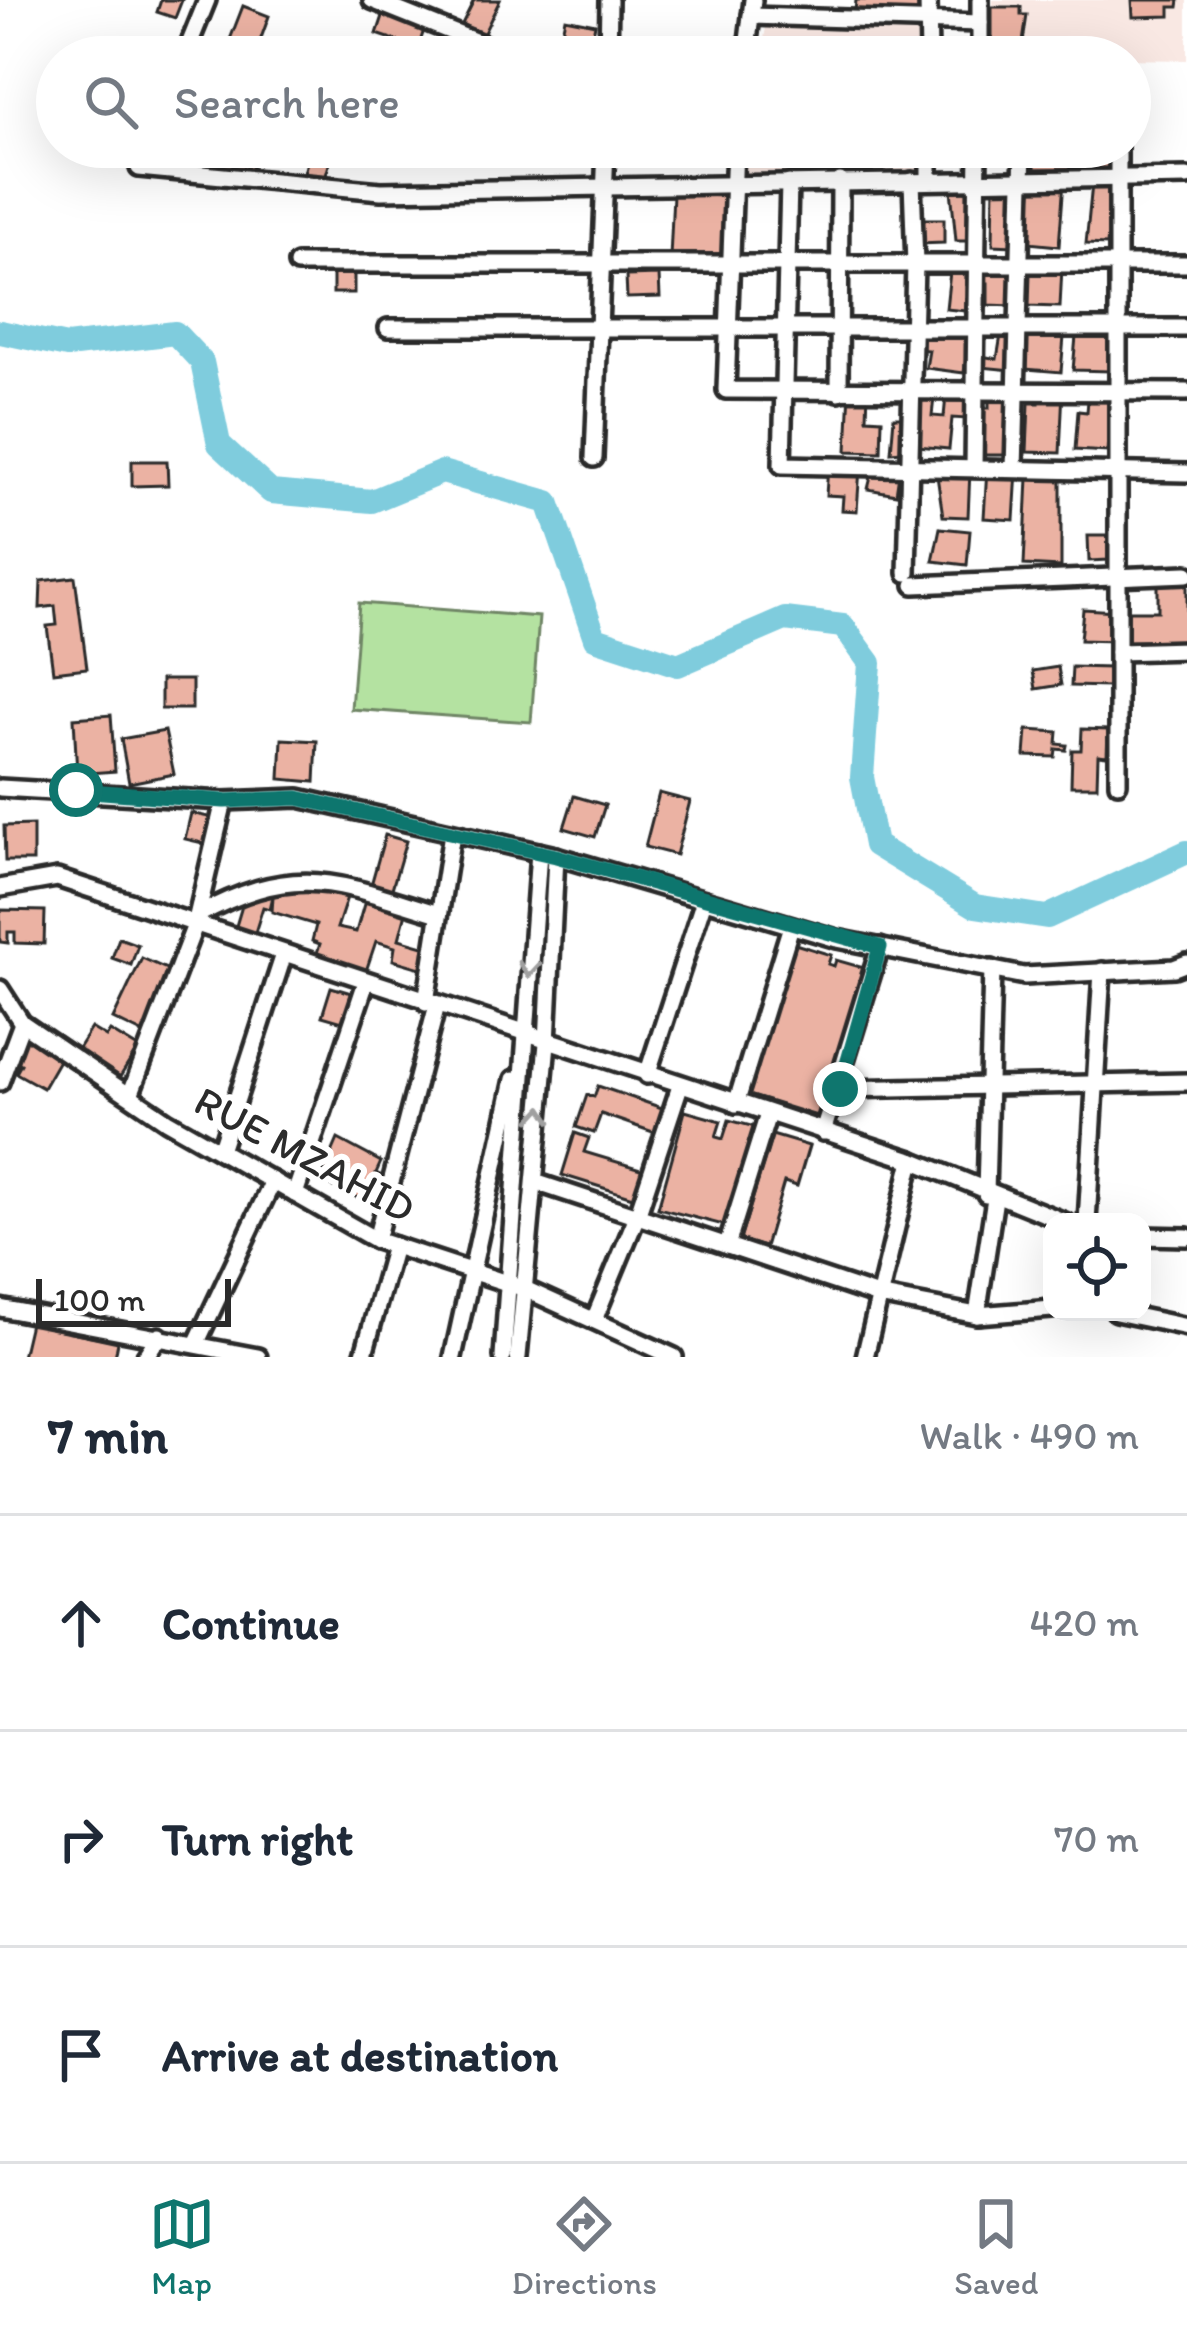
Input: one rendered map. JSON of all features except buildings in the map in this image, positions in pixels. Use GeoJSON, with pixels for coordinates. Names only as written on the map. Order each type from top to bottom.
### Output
{"type":"FeatureCollection","features":[{"type":"Feature","properties":{"kind":"street"},"geometry":{"type":"LineString","coordinates":[[192,36],[207,0]]}},
{"type":"Feature","properties":{"kind":"street"},"geometry":{"type":"LineString","coordinates":[[372,0],[462,36]]}},
{"type":"Feature","properties":{"kind":"street"},"geometry":{"type":"LineString","coordinates":[[608,36],[609,0]]}},
{"type":"Feature","properties":{"kind":"street"},"geometry":{"type":"LineString","coordinates":[[928,0],[928,36]]}},
{"type":"Feature","properties":{"kind":"street"},"geometry":{"type":"LineString","coordinates":[[980,0],[980,36]]}},
{"type":"Feature","properties":{"kind":"street"},"geometry":{"type":"LineString","coordinates":[[752,8],[980,23]]}},
{"type":"Feature","properties":{"kind":"street"},"geometry":{"type":"LineString","coordinates":[[139,168],[381,191],[1187,176]]}},
{"type":"Feature","properties":{"kind":"street"},"geometry":{"type":"LineString","coordinates":[[594,458],[605,168]]}},
{"type":"Feature","properties":{"kind":"street"},"geometry":{"type":"LineString","coordinates":[[733,168],[726,390],[1187,392]]}},
{"type":"Feature","properties":{"kind":"street"},"geometry":{"type":"LineString","coordinates":[[924,168],[915,264],[910,579],[1187,574]]}},
{"type":"Feature","properties":{"kind":"street"},"geometry":{"type":"LineString","coordinates":[[974,468],[978,168]]}},
{"type":"Feature","properties":{"kind":"street"},"geometry":{"type":"LineString","coordinates":[[1014,469],[1022,168]]}},
{"type":"Feature","properties":{"kind":"street"},"geometry":{"type":"LineString","coordinates":[[1118,168],[1118,783]]}},
{"type":"Feature","properties":{"kind":"street"},"geometry":{"type":"LineString","coordinates":[[789,182],[782,465],[1187,473]]}},
{"type":"Feature","properties":{"kind":"street"},"geometry":{"type":"LineString","coordinates":[[839,392],[840,182]]}},
{"type":"Feature","properties":{"kind":"street"},"geometry":{"type":"LineString","coordinates":[[297,264],[1187,264]]}},
{"type":"Feature","properties":{"kind":"street"},"geometry":{"type":"LineString","coordinates":[[388,328],[1187,328]]}},
{"type":"Feature","properties":{"kind":"street"},"geometry":{"type":"LineString","coordinates":[[1118,652],[1187,650]]}},
{"type":"Feature","properties":{"kind":"street"},"geometry":{"type":"LineString","coordinates":[[0,788],[224,801],[298,798],[556,856],[791,926],[1024,976],[1183,968]]}},
{"type":"Feature","properties":{"kind":"street"},"geometry":{"type":"LineString","coordinates":[[130,1095],[196,920],[224,801]]}},
{"type":"Feature","properties":{"kind":"street"},"geometry":{"type":"LineString","coordinates":[[376,1240],[431,1004],[452,832]]}},
{"type":"Feature","properties":{"kind":"street"},"geometry":{"type":"LineString","coordinates":[[518,1357],[524,1035],[539,852]]}},
{"type":"Feature","properties":{"kind":"street"},"geometry":{"type":"LineString","coordinates":[[503,1357],[535,1182],[556,856]]}},
{"type":"Feature","properties":{"kind":"street"},"geometry":{"type":"LineString","coordinates":[[0,888],[57,878],[196,920],[431,1004],[912,1160],[1043,1214]]}},
{"type":"Feature","properties":{"kind":"street"},"geometry":{"type":"LineString","coordinates":[[196,920],[249,890],[319,878],[439,914]]}},
{"type":"Feature","properties":{"kind":"street"},"geometry":{"type":"LineString","coordinates":[[647,1075],[704,900]]}},
{"type":"Feature","properties":{"kind":"street"},"geometry":{"type":"LineString","coordinates":[[736,1103],[791,926]]}},
{"type":"Feature","properties":{"kind":"street"},"geometry":{"type":"LineString","coordinates":[[824,1132],[880,947]]}},
{"type":"Feature","properties":{"kind":"street"},"geometry":{"type":"LineString","coordinates":[[220,1151],[284,954]]}},
{"type":"Feature","properties":{"kind":"street"},"geometry":{"type":"LineString","coordinates":[[977,1315],[991,1196],[992,969]]}},
{"type":"Feature","properties":{"kind":"street"},"geometry":{"type":"LineString","coordinates":[[1087,1213],[1102,971]]}},
{"type":"Feature","properties":{"kind":"street"},"geometry":{"type":"LineString","coordinates":[[295,1194],[366,982]]}},
{"type":"Feature","properties":{"kind":"street","name":"RUE MZAHID"},"geometry":{"type":"LineString","coordinates":[[0,989],[22,1022],[130,1095],[376,1240],[518,1287],[674,1357]]}},
{"type":"Feature","properties":{"kind":"street"},"geometry":{"type":"LineString","coordinates":[[0,1082],[22,1022]]}},
{"type":"Feature","properties":{"kind":"street"},"geometry":{"type":"LineString","coordinates":[[453,1357],[524,1035]]}},
{"type":"Feature","properties":{"kind":"street"},"geometry":{"type":"LineString","coordinates":[[840,1089],[1187,1082]]}},
{"type":"Feature","properties":{"kind":"street"},"geometry":{"type":"LineString","coordinates":[[594,1320],[637,1216],[680,1085]]}},
{"type":"Feature","properties":{"kind":"street"},"geometry":{"type":"LineString","coordinates":[[728,1246],[768,1114]]}},
{"type":"Feature","properties":{"kind":"street"},"geometry":{"type":"LineString","coordinates":[[865,1357],[912,1160]]}},
{"type":"Feature","properties":{"kind":"street"},"geometry":{"type":"LineString","coordinates":[[196,1344],[273,1181]]}},
{"type":"Feature","properties":{"kind":"street"},"geometry":{"type":"LineString","coordinates":[[535,1182],[878,1296],[977,1315],[1043,1310]]}},
{"type":"Feature","properties":{"kind":"street"},"geometry":{"type":"LineString","coordinates":[[1151,1236],[1187,1237]]}},
{"type":"Feature","properties":{"kind":"street"},"geometry":{"type":"LineString","coordinates":[[363,1357],[394,1246]]}},
{"type":"Feature","properties":{"kind":"street"},"geometry":{"type":"LineString","coordinates":[[0,1308],[257,1357]]}},
{"type":"Feature","properties":{"kind":"street"},"geometry":{"type":"LineString","coordinates":[[1151,1319],[1187,1327]]}},
{"type":"Feature","properties":{"kind":"street"},"geometry":{"type":"LineString","coordinates":[[145,1357],[159,1336]]}},
{"type":"Feature","properties":{"kind":"shaded area"},"geometry":{"type":"Polygon","coordinates":[[[993,0],[1187,0],[1187,60],[1151,59],[1151,36],[993,36],[993,0]]]}},
{"type":"Feature","properties":{"kind":"shaded area"},"geometry":{"type":"Polygon","coordinates":[[[767,21],[922,30],[922,36],[764,36],[767,21]]]}},
{"type":"Feature","properties":{"kind":"shaded area"},"geometry":{"type":"Polygon","coordinates":[[[745,168],[922,168],[922,170],[744,174],[745,168]]]}},
{"type":"Feature","properties":{"kind":"green space"},"geometry":{"type":"Polygon","coordinates":[[[359,603],[539,617],[531,722],[351,709],[359,603]]]}},
{"type":"Feature","properties":{"kind":"waterway"},"geometry":{"type":"LineString","coordinates":[[0,332],[67,346],[175,333],[202,362],[219,444],[271,492],[372,501],[442,472],[548,502],[595,638],[678,665],[785,619],[843,626],[870,663],[862,777],[875,845],[975,906],[1047,917],[1187,852]]}},
{"type":"Feature","properties":{"kind":"route"},"geometry":{"type":"LineString","coordinates":[[76,790],[224,801],[298,798],[556,856],[837,939],[880,947],[840,1089]]}}]}
